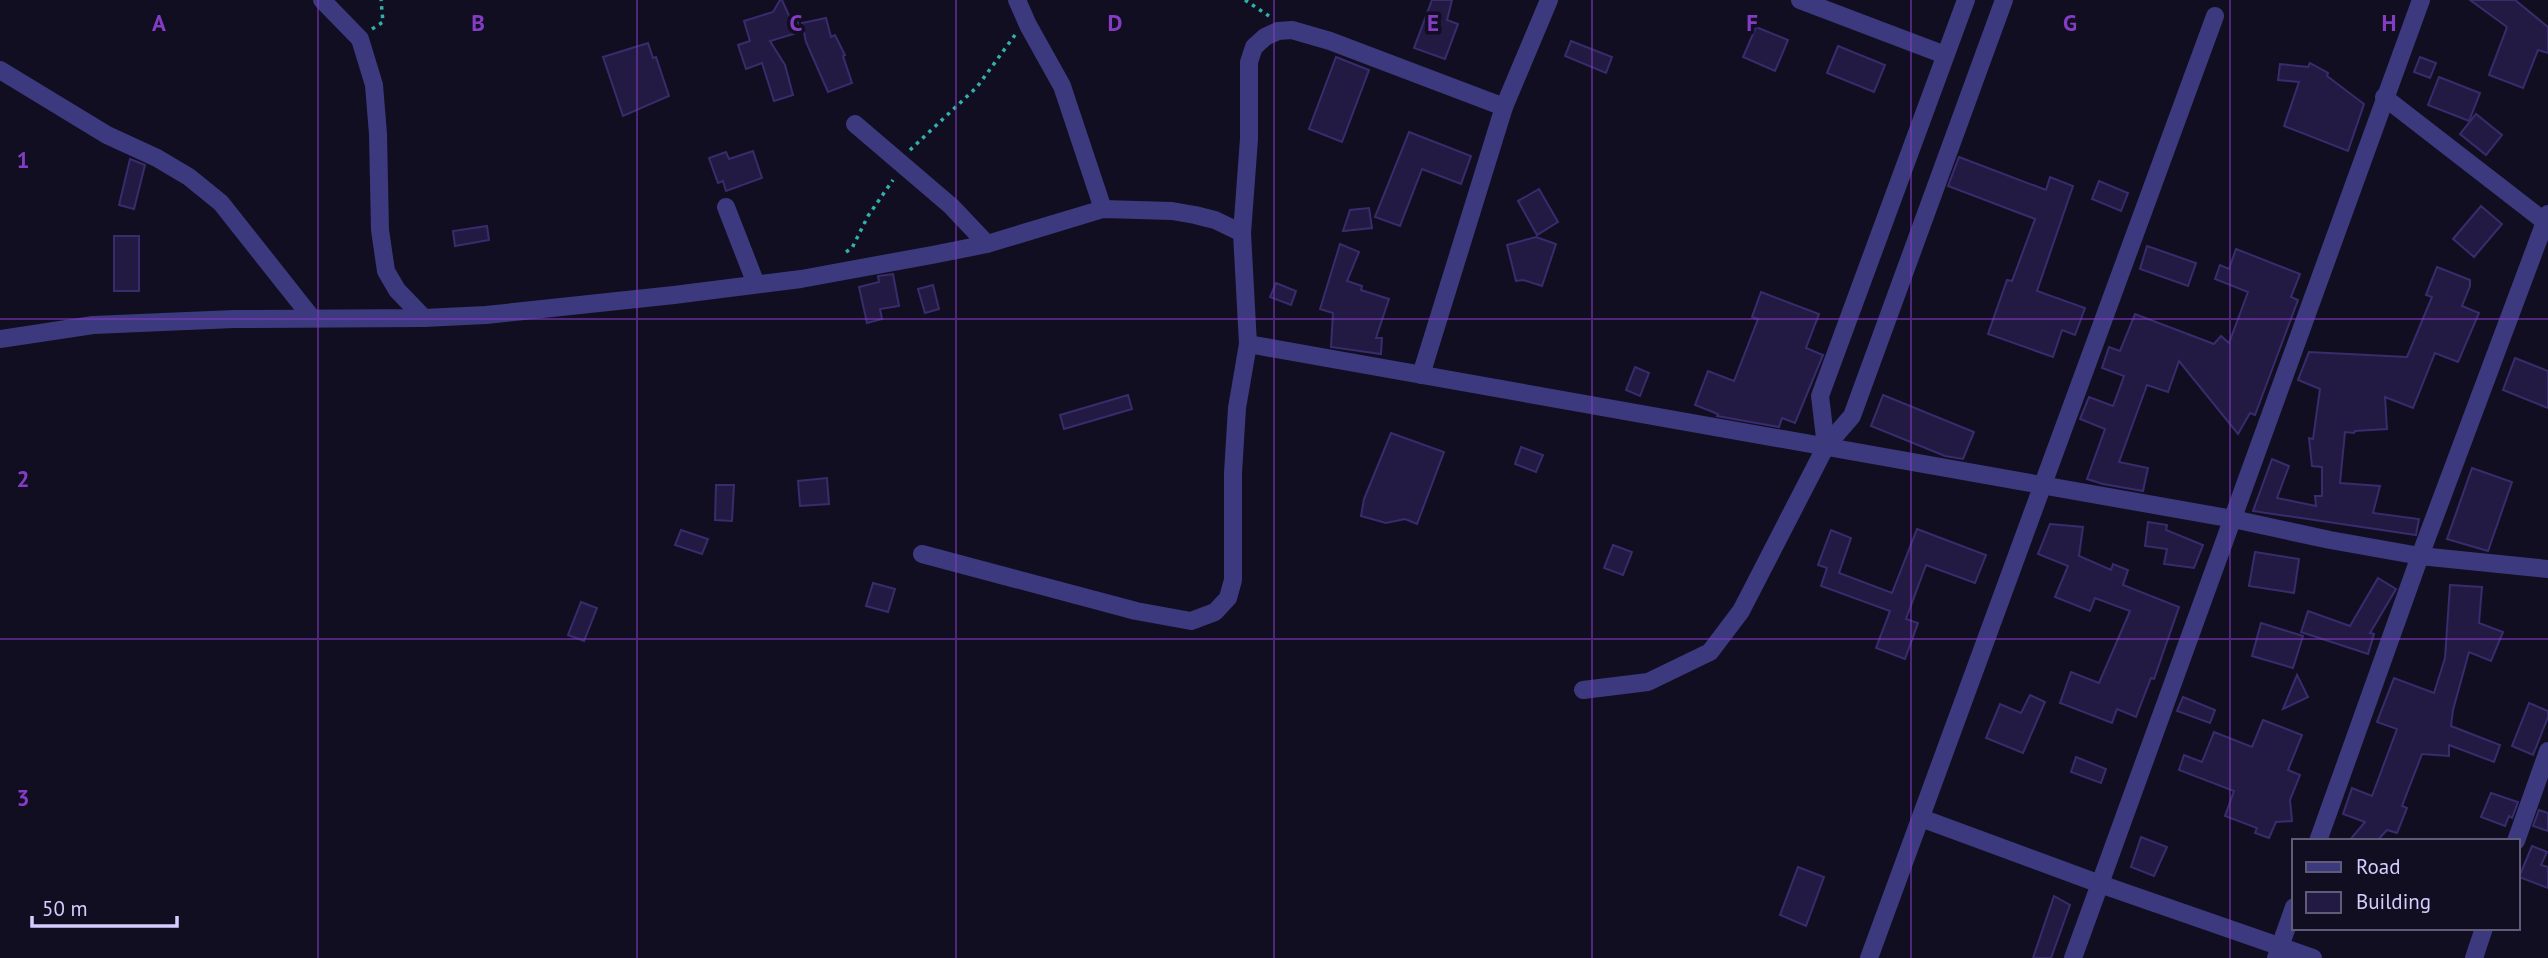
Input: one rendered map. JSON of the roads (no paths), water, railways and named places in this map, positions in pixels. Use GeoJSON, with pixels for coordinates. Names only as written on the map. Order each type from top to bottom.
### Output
{"type":"FeatureCollection","features":[{"type":"Feature","properties":{"kind":"street"},"geometry":{"type":"LineString","coordinates":[[322,0],[360,39],[374,85],[380,230],[386,271],[397,290],[424,318]]}},
{"type":"Feature","properties":{"kind":"street"},"geometry":{"type":"LineString","coordinates":[[1017,0],[1062,86],[1104,209]]}},
{"type":"Feature","properties":{"kind":"street"},"geometry":{"type":"LineString","coordinates":[[1421,375],[1504,107],[1549,0]]}},
{"type":"Feature","properties":{"kind":"street"},"geometry":{"type":"LineString","coordinates":[[1800,0],[1945,55]]}},
{"type":"Feature","properties":{"kind":"street"},"geometry":{"type":"LineString","coordinates":[[1826,446],[1820,396],[1965,0]]}},
{"type":"Feature","properties":{"kind":"street"},"geometry":{"type":"LineString","coordinates":[[1583,690],[1648,682],[1710,652],[1741,611],[1826,446],[1852,416],[2004,0]]}},
{"type":"Feature","properties":{"kind":"street"},"geometry":{"type":"LineString","coordinates":[[2073,958],[2421,0]]}},
{"type":"Feature","properties":{"kind":"street"},"geometry":{"type":"LineString","coordinates":[[1869,958],[2215,16]]}},
{"type":"Feature","properties":{"kind":"street"},"geometry":{"type":"LineString","coordinates":[[922,554],[1136,611],[1191,621],[1215,612],[1228,598],[1233,580],[1233,473],[1237,408],[1248,344],[1242,233],[1249,139],[1249,62],[1254,47],[1271,34],[1292,30],[1330,41],[1504,107]]}},
{"type":"Feature","properties":{"kind":"street"},"geometry":{"type":"LineString","coordinates":[[0,71],[107,135],[157,158],[189,177],[221,203],[312,318]]}},
{"type":"Feature","properties":{"kind":"street"},"geometry":{"type":"LineString","coordinates":[[2319,839],[2420,556],[2547,220],[2384,97]]}},
{"type":"Feature","properties":{"kind":"street"},"geometry":{"type":"LineString","coordinates":[[855,124],[941,196],[987,244]]}},
{"type":"Feature","properties":{"kind":"street"},"geometry":{"type":"LineString","coordinates":[[726,207],[756,284]]}},
{"type":"Feature","properties":{"kind":"street"},"geometry":{"type":"LineString","coordinates":[[0,339],[93,325],[486,315],[801,279],[987,244],[1104,209],[1172,211],[1195,215],[1215,220],[1242,233]]}},
{"type":"Feature","properties":{"kind":"street"},"geometry":{"type":"LineString","coordinates":[[1248,344],[2233,519],[2420,556],[2548,569]]}},
{"type":"Feature","properties":{"kind":"street"},"geometry":{"type":"LineString","coordinates":[[2517,839],[2548,751]]}},
{"type":"Feature","properties":{"kind":"street"},"geometry":{"type":"LineString","coordinates":[[1921,818],[2278,952],[2313,958]]}},
{"type":"Feature","properties":{"kind":"street"},"geometry":{"type":"LineString","coordinates":[[2278,952],[2292,913]]}},
{"type":"Feature","properties":{"kind":"street"},"geometry":{"type":"LineString","coordinates":[[2474,958],[2483,930]]}}]}
